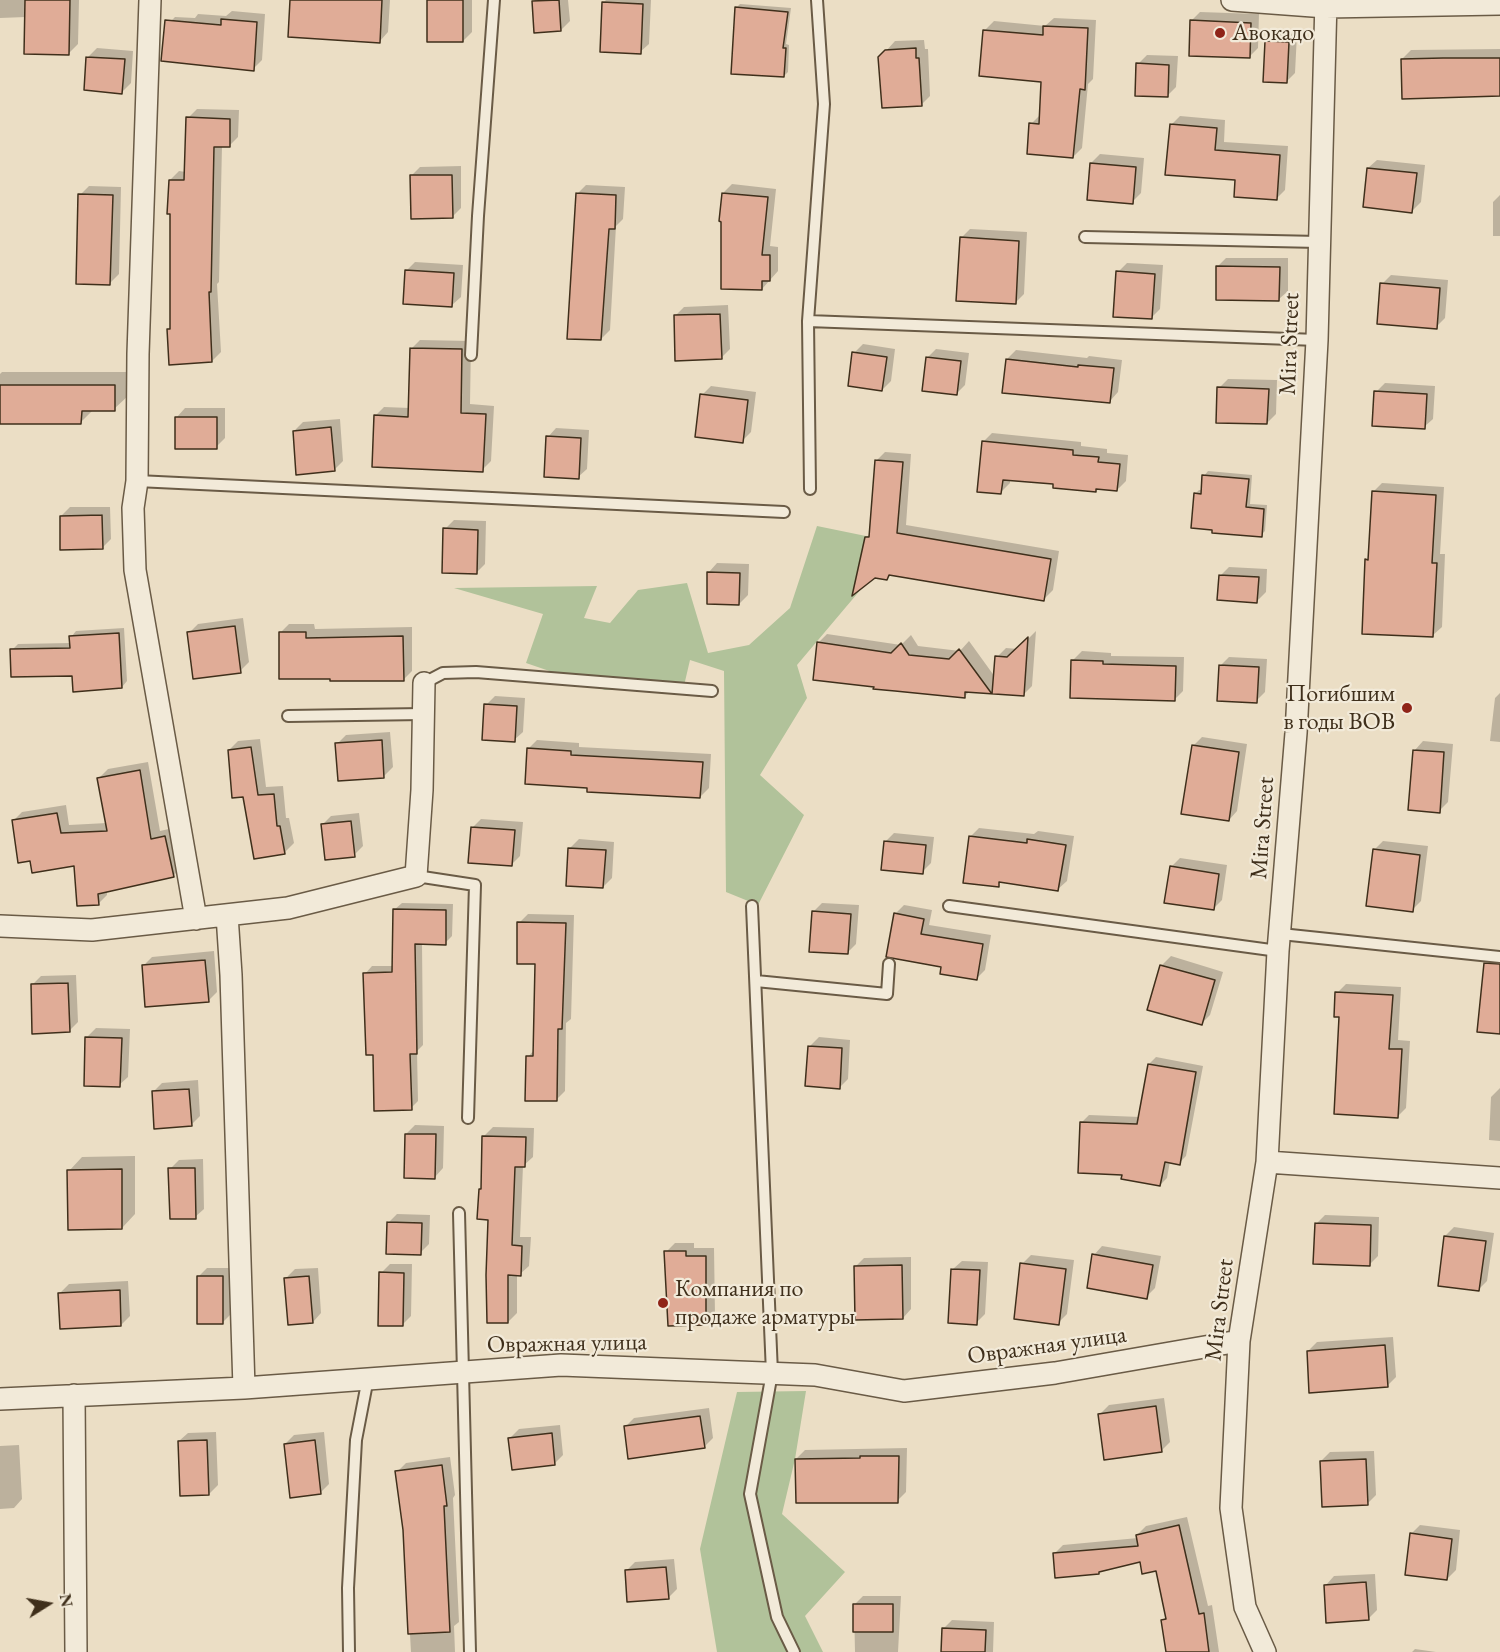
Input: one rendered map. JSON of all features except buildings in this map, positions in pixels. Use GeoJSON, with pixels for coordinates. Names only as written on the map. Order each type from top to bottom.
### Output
{"type":"FeatureCollection","features":[{"type":"Feature","properties":{"kind":"street"},"geometry":{"type":"LineString","coordinates":[[150,0],[138,354],[137,481],[133,508],[135,570],[196,919]]}},
{"type":"Feature","properties":{"kind":"street"},"geometry":{"type":"LineString","coordinates":[[1232,0],[1326,4],[1500,4]]}},
{"type":"Feature","properties":{"kind":"street","name":"Mira Street"},"geometry":{"type":"LineString","coordinates":[[1265,1652],[1245,1607],[1231,1508],[1239,1341],[1267,1162],[1279,943],[1297,721],[1317,340],[1326,4]]}},
{"type":"Feature","properties":{"kind":"street"},"geometry":{"type":"LineString","coordinates":[[0,926],[92,930],[288,908],[416,876],[422,790],[424,683]]}},
{"type":"Feature","properties":{"kind":"street"},"geometry":{"type":"LineString","coordinates":[[227,915],[231,975],[244,1388]]}},
{"type":"Feature","properties":{"kind":"street"},"geometry":{"type":"LineString","coordinates":[[1267,1162],[1500,1178]]}},
{"type":"Feature","properties":{"kind":"street","name":"Овражная улица"},"geometry":{"type":"LineString","coordinates":[[0,1399],[244,1388],[561,1365],[815,1375],[904,1391],[1055,1373],[1239,1341]]}},
{"type":"Feature","properties":{"kind":"street"},"geometry":{"type":"LineString","coordinates":[[74,1395],[76,1652]]}},
{"type":"Feature","properties":{"kind":"lane"},"geometry":{"type":"LineString","coordinates":[[471,354],[478,216],[494,0]]}},
{"type":"Feature","properties":{"kind":"lane"},"geometry":{"type":"LineString","coordinates":[[810,489],[808,321],[824,104],[817,0]]}},
{"type":"Feature","properties":{"kind":"lane"},"geometry":{"type":"LineString","coordinates":[[1085,237],[1319,243]]}},
{"type":"Feature","properties":{"kind":"lane"},"geometry":{"type":"LineString","coordinates":[[808,321],[1317,340]]}},
{"type":"Feature","properties":{"kind":"lane"},"geometry":{"type":"LineString","coordinates":[[137,481],[784,512]]}},
{"type":"Feature","properties":{"kind":"lane"},"geometry":{"type":"LineString","coordinates":[[424,683],[443,673],[476,672],[712,691]]}},
{"type":"Feature","properties":{"kind":"lane"},"geometry":{"type":"LineString","coordinates":[[288,716],[423,714]]}},
{"type":"Feature","properties":{"kind":"lane"},"geometry":{"type":"LineString","coordinates":[[416,876],[475,885],[468,1118]]}},
{"type":"Feature","properties":{"kind":"lane"},"geometry":{"type":"LineString","coordinates":[[752,906],[772,1373],[750,1494],[777,1617],[794,1652]]}},
{"type":"Feature","properties":{"kind":"lane"},"geometry":{"type":"LineString","coordinates":[[949,906],[1279,943],[1500,957]]}},
{"type":"Feature","properties":{"kind":"lane"},"geometry":{"type":"LineString","coordinates":[[756,981],[887,994],[889,964]]}},
{"type":"Feature","properties":{"kind":"lane"},"geometry":{"type":"LineString","coordinates":[[459,1213],[470,1652]]}},
{"type":"Feature","properties":{"kind":"lane"},"geometry":{"type":"LineString","coordinates":[[349,1652],[348,1588],[356,1440],[368,1378]]}},
{"type":"Feature","properties":{"kind":"green space"},"geometry":{"type":"Polygon","coordinates":[[[817,526],[900,543],[797,665],[807,698],[760,775],[804,815],[758,905],[726,892],[724,671],[690,660],[683,690],[605,690],[526,663],[543,614],[454,588],[597,586],[584,618],[610,623],[638,590],[687,583],[708,653],[749,645],[790,608],[817,526]]]}},
{"type":"Feature","properties":{"kind":"green space"},"geometry":{"type":"Polygon","coordinates":[[[806,1391],[795,1459],[782,1514],[845,1572],[805,1616],[823,1652],[717,1652],[700,1549],[737,1392],[806,1391]]]}},
{"type":"Feature","properties":{"kind":"place","name":"Авокадо"},"geometry":{"type":"Point","coordinates":[1220,33]}},
{"type":"Feature","properties":{"kind":"place","name":"Погибшим в годы ВОВ"},"geometry":{"type":"Point","coordinates":[1407,708]}},
{"type":"Feature","properties":{"kind":"place","name":"Компания по продаже арматуры"},"geometry":{"type":"Point","coordinates":[663,1303]}}]}
